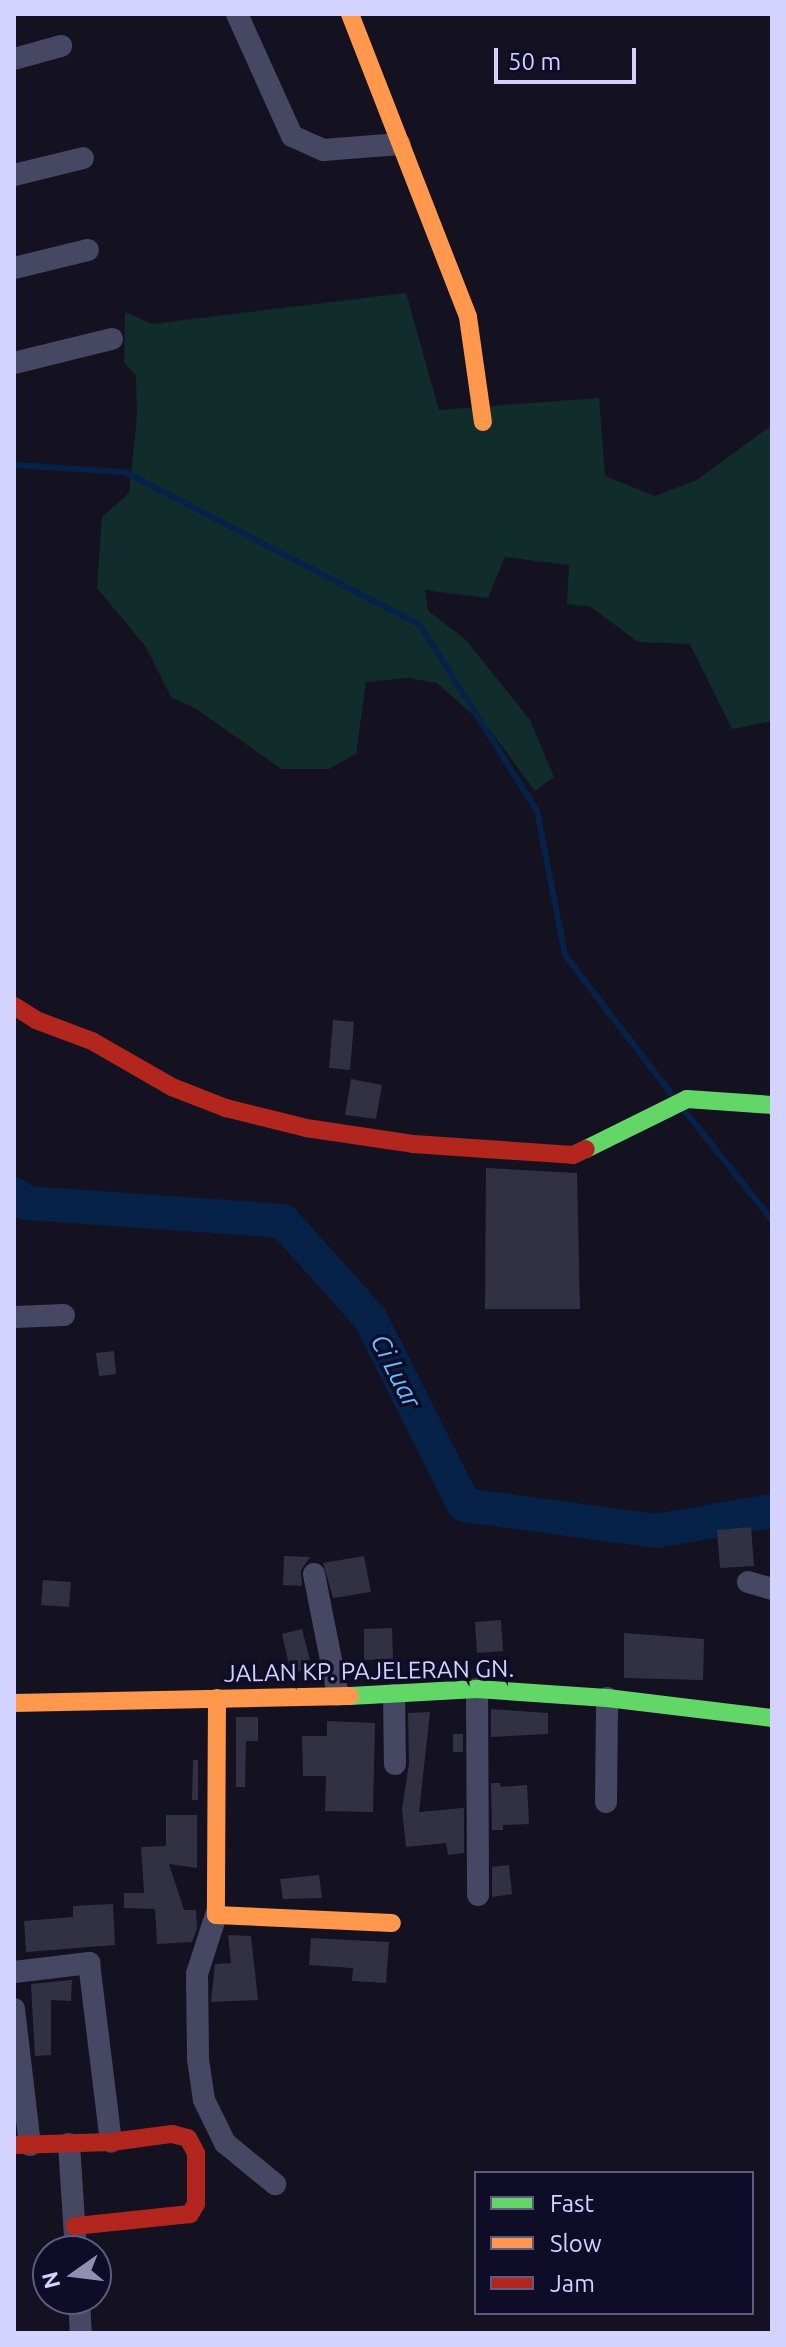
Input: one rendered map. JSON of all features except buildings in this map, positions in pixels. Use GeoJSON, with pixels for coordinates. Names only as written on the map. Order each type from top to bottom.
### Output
{"type":"FeatureCollection","features":[{"type":"Feature","properties":{"kind":"street"},"geometry":{"type":"LineString","coordinates":[[237,14],[292,136],[323,150],[400,144]]}},
{"type":"Feature","properties":{"kind":"street"},"geometry":{"type":"LineString","coordinates":[[350,14],[468,317],[483,422]]}},
{"type":"Feature","properties":{"kind":"street"},"geometry":{"type":"LineString","coordinates":[[14,59],[61,46]]}},
{"type":"Feature","properties":{"kind":"street"},"geometry":{"type":"LineString","coordinates":[[14,175],[83,158]]}},
{"type":"Feature","properties":{"kind":"street"},"geometry":{"type":"LineString","coordinates":[[14,268],[88,250]]}},
{"type":"Feature","properties":{"kind":"street"},"geometry":{"type":"LineString","coordinates":[[14,363],[112,339]]}},
{"type":"Feature","properties":{"kind":"street"},"geometry":{"type":"LineString","coordinates":[[14,1006],[36,1020],[92,1041],[172,1087],[226,1108],[306,1128],[413,1144],[573,1155],[687,1099],[772,1105]]}},
{"type":"Feature","properties":{"kind":"street"},"geometry":{"type":"LineString","coordinates":[[14,1317],[64,1315]]}},
{"type":"Feature","properties":{"kind":"street"},"geometry":{"type":"LineString","coordinates":[[314,1574],[338,1695]]}},
{"type":"Feature","properties":{"kind":"street"},"geometry":{"type":"LineString","coordinates":[[748,1582],[772,1589]]}},
{"type":"Feature","properties":{"kind":"street"},"geometry":{"type":"LineString","coordinates":[[477,1689],[478,1895]]}},
{"type":"Feature","properties":{"kind":"street","name":"JALAN KP. PAJELERAN GN."},"geometry":{"type":"LineString","coordinates":[[14,1703],[394,1695],[477,1689],[607,1698],[772,1718]]}},
{"type":"Feature","properties":{"kind":"street"},"geometry":{"type":"LineString","coordinates":[[394,1695],[395,1764]]}},
{"type":"Feature","properties":{"kind":"street"},"geometry":{"type":"LineString","coordinates":[[217,1698],[216,1915],[197,1974],[198,2059],[204,2100],[225,2143],[275,2184]]}},
{"type":"Feature","properties":{"kind":"street"},"geometry":{"type":"LineString","coordinates":[[606,1802],[607,1698]]}},
{"type":"Feature","properties":{"kind":"street"},"geometry":{"type":"LineString","coordinates":[[216,1915],[392,1923]]}},
{"type":"Feature","properties":{"kind":"street"},"geometry":{"type":"LineString","coordinates":[[14,1972],[89,1963],[111,2142]]}},
{"type":"Feature","properties":{"kind":"street"},"geometry":{"type":"LineString","coordinates":[[14,2009],[22,2145],[111,2142],[172,2134],[188,2138],[196,2153],[196,2204],[190,2214],[75,2226]]}},
{"type":"Feature","properties":{"kind":"street"},"geometry":{"type":"LineString","coordinates":[[69,2144],[75,2235]]}},
{"type":"Feature","properties":{"kind":"green space"},"geometry":{"type":"Polygon","coordinates":[[[406,293],[439,410],[599,398],[605,476],[655,496],[697,480],[772,425],[772,721],[732,729],[690,644],[638,642],[591,607],[567,604],[569,565],[505,557],[488,598],[425,590],[428,611],[465,639],[530,720],[554,777],[535,791],[490,730],[437,683],[408,678],[366,682],[356,754],[329,769],[281,769],[195,708],[171,697],[146,647],[97,588],[102,517],[129,493],[137,415],[136,376],[124,362],[125,312],[152,324],[406,293]]]}},
{"type":"Feature","properties":{"kind":"waterway"},"geometry":{"type":"LineString","coordinates":[[14,465],[125,472],[420,625],[537,811],[565,955],[672,1095]]}},
{"type":"Feature","properties":{"kind":"waterway"},"geometry":{"type":"LineString","coordinates":[[684,1110],[772,1220]]}},
{"type":"Feature","properties":{"kind":"waterway","name":"Ci Luar"},"geometry":{"type":"LineString","coordinates":[[14,1194],[27,1203],[283,1221],[370,1318],[464,1505],[656,1531],[772,1511]]}},
{"type":"Feature","properties":{"kind":"traffic: fast"},"geometry":{"type":"LineString","coordinates":[[586,1149],[687,1099],[772,1105]]}},
{"type":"Feature","properties":{"kind":"traffic: fast"},"geometry":{"type":"LineString","coordinates":[[350,1696],[477,1689],[607,1698],[772,1718]]}},
{"type":"Feature","properties":{"kind":"traffic: slow"},"geometry":{"type":"LineString","coordinates":[[350,14],[468,317],[483,422]]}},
{"type":"Feature","properties":{"kind":"traffic: slow"},"geometry":{"type":"LineString","coordinates":[[14,1703],[350,1696]]}},
{"type":"Feature","properties":{"kind":"traffic: slow"},"geometry":{"type":"LineString","coordinates":[[217,1698],[216,1915],[392,1923]]}},
{"type":"Feature","properties":{"kind":"traffic: jam"},"geometry":{"type":"LineString","coordinates":[[14,1006],[36,1020],[92,1041],[172,1087],[226,1108],[306,1128],[413,1144],[573,1155],[586,1149]]}},
{"type":"Feature","properties":{"kind":"traffic: jam"},"geometry":{"type":"LineString","coordinates":[[14,2145],[111,2142],[172,2134],[188,2138],[196,2153],[196,2204],[190,2214],[75,2226]]}}]}
